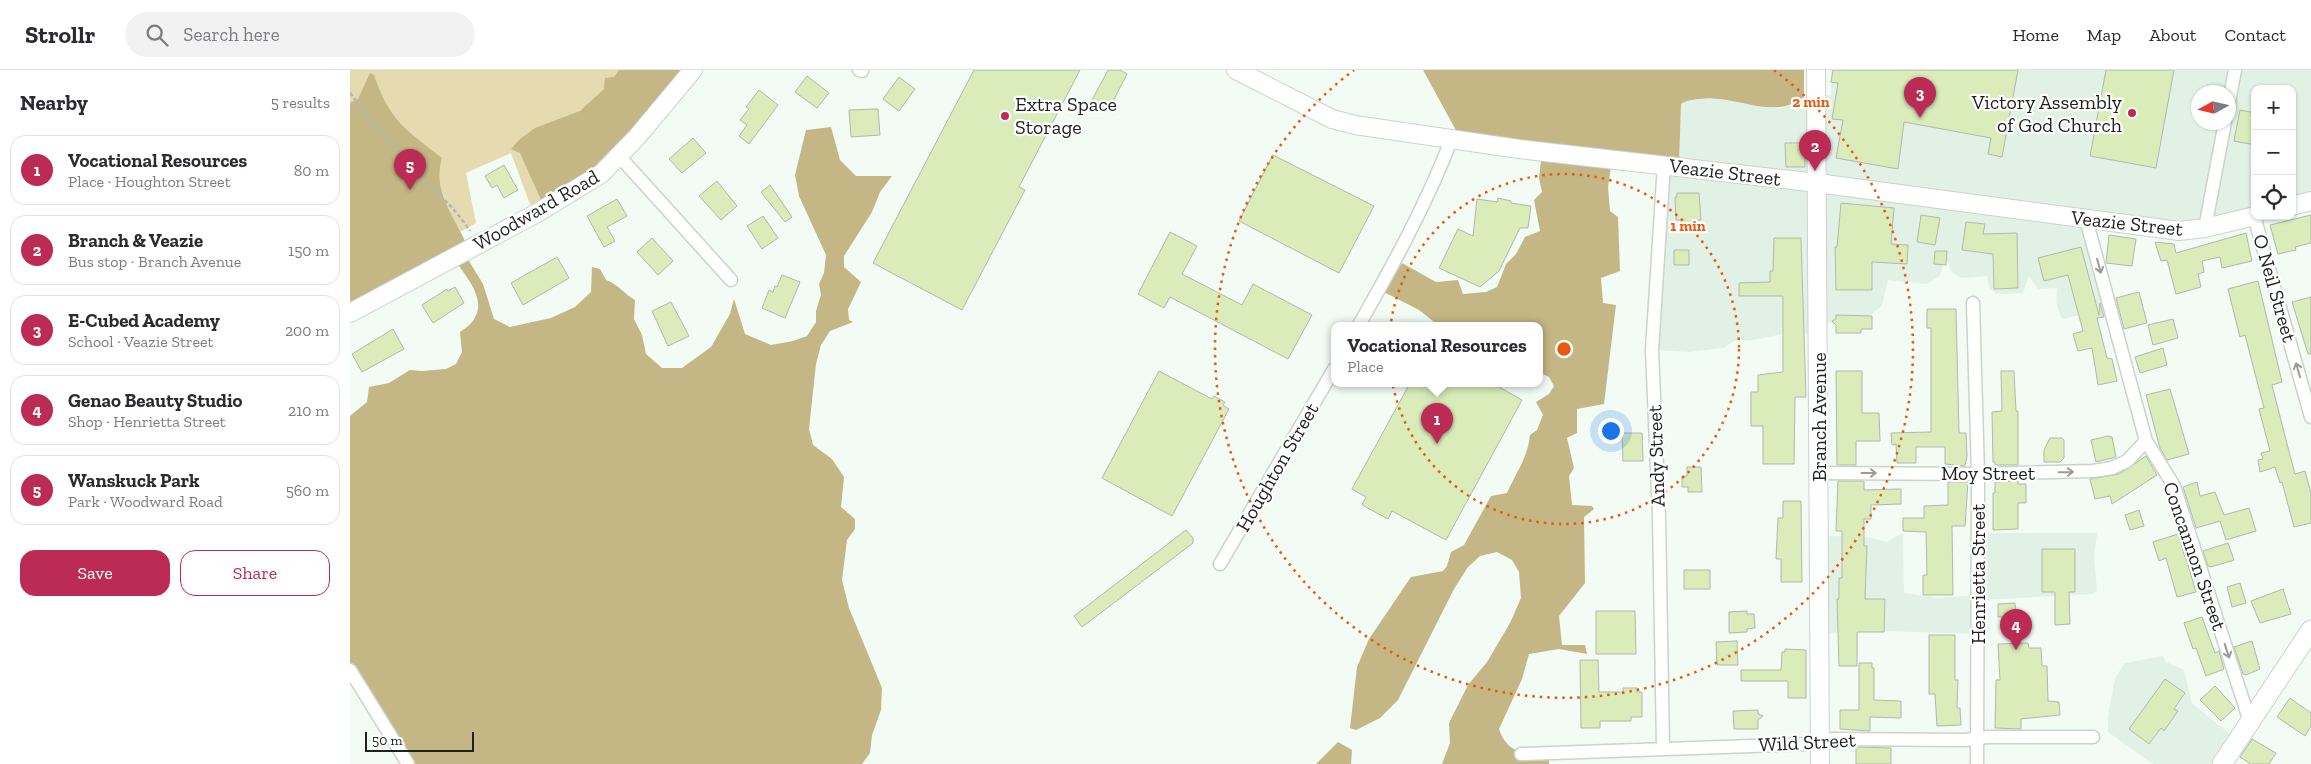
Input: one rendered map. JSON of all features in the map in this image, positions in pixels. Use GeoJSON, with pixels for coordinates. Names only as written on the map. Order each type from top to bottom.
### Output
{"type":"FeatureCollection","features":[{"type":"Feature","properties":{"kind":"main road"},"geometry":{"type":"LineString","coordinates":[[2222,764],[2311,630]]}},
{"type":"Feature","properties":{"kind":"street","name":"Woodward Road"},"geometry":{"type":"LineString","coordinates":[[350,313],[478,245],[601,174],[620,157],[693,70]]}},
{"type":"Feature","properties":{"kind":"street","name":"Veazie Street"},"geometry":{"type":"LineString","coordinates":[[1236,70],[1332,119],[1519,148],[1817,183],[2179,231],[2205,228],[2251,217]]}},
{"type":"Feature","properties":{"kind":"street","name":"Branch Avenue"},"geometry":{"type":"LineString","coordinates":[[1816,70],[1820,473],[1820,764]]}},
{"type":"Feature","properties":{"kind":"street"},"geometry":{"type":"LineString","coordinates":[[2233,85],[2236,70]]}},
{"type":"Feature","properties":{"kind":"street"},"geometry":{"type":"LineString","coordinates":[[2205,228],[2224,130]]}},
{"type":"Feature","properties":{"kind":"street"},"geometry":{"type":"LineString","coordinates":[[1361,322],[1440,171],[1452,138]]}},
{"type":"Feature","properties":{"kind":"street"},"geometry":{"type":"LineString","coordinates":[[620,157],[730,280]]}},
{"type":"Feature","properties":{"kind":"street","name":"Andy Street"},"geometry":{"type":"LineString","coordinates":[[1663,748],[1660,544],[1652,350],[1664,164]]}},
{"type":"Feature","properties":{"kind":"street"},"geometry":{"type":"LineString","coordinates":[[2296,205],[2311,201]]}},
{"type":"Feature","properties":{"kind":"street","name":"Concannon Street"},"geometry":{"type":"LineString","coordinates":[[2086,219],[2146,442],[2174,486],[2250,722]]}},
{"type":"Feature","properties":{"kind":"street","name":"O Neil Street"},"geometry":{"type":"LineString","coordinates":[[2256,220],[2311,417]]}},
{"type":"Feature","properties":{"kind":"street","name":"Henrietta Street"},"geometry":{"type":"LineString","coordinates":[[1973,303],[1978,474],[1977,764]]}},
{"type":"Feature","properties":{"kind":"street","name":"Houghton Street"},"geometry":{"type":"LineString","coordinates":[[1220,564],[1331,374]]}},
{"type":"Feature","properties":{"kind":"street","name":"Moy Street"},"geometry":{"type":"LineString","coordinates":[[1820,473],[1978,474],[2093,471],[2112,468],[2127,461],[2146,442]]}},
{"type":"Feature","properties":{"kind":"street"},"geometry":{"type":"LineString","coordinates":[[350,670],[408,764]]}},
{"type":"Feature","properties":{"kind":"street","name":"Wild Street"},"geometry":{"type":"LineString","coordinates":[[1521,754],[1808,744],[1832,739],[1965,740],[1978,738],[2093,737]]}},
{"type":"Feature","properties":{"kind":"path"},"geometry":{"type":"LineString","coordinates":[[350,93],[395,148],[448,201],[478,245]]}},
{"type":"Feature","properties":{"kind":"shaded area"},"geometry":{"type":"Polygon","coordinates":[[[350,70],[678,70],[605,155],[531,207],[511,153],[466,173],[476,223],[350,296],[350,70]]]}},
{"type":"Feature","properties":{"kind":"shaded area"},"geometry":{"type":"Polygon","coordinates":[[[619,70],[697,70],[646,137],[545,209],[520,153],[511,149],[520,139],[535,128],[580,111],[604,89],[605,78],[614,77],[619,70]]]}},
{"type":"Feature","properties":{"kind":"shaded area"},"geometry":{"type":"Polygon","coordinates":[[[1423,70],[1804,70],[1804,97],[1792,104],[1766,107],[1712,98],[1689,100],[1681,104],[1679,164],[1612,160],[1608,187],[1610,211],[1618,217],[1620,271],[1601,278],[1603,303],[1616,305],[1604,404],[1577,409],[1577,433],[1567,438],[1574,468],[1569,476],[1572,505],[1592,506],[1594,509],[1584,517],[1585,583],[1559,616],[1562,645],[1585,645],[1587,654],[1559,649],[1529,654],[1522,679],[1499,729],[1507,744],[1519,751],[1525,753],[1549,753],[1549,764],[1442,764],[1450,743],[1449,723],[1468,685],[1487,662],[1510,623],[1521,598],[1519,572],[1512,560],[1497,552],[1480,556],[1468,567],[1454,589],[1398,700],[1380,718],[1356,730],[1350,728],[1357,667],[1369,639],[1411,577],[1443,571],[1447,566],[1451,552],[1464,545],[1491,496],[1507,493],[1524,458],[1530,435],[1537,430],[1543,415],[1536,402],[1549,394],[1554,386],[1549,377],[1543,374],[1543,322],[1434,322],[1419,310],[1384,292],[1402,263],[1436,282],[1458,280],[1463,294],[1486,292],[1497,287],[1506,264],[1516,254],[1525,237],[1540,231],[1534,200],[1542,192],[1539,178],[1542,152],[1458,134],[1423,70]]]}},
{"type":"Feature","properties":{"kind":"shaded area"},"geometry":{"type":"Polygon","coordinates":[[[1831,70],[2311,70],[2311,202],[2296,207],[2296,85],[2251,85],[2251,220],[2219,228],[2093,220],[2111,308],[2062,319],[2056,302],[2057,288],[2038,289],[2029,276],[2023,293],[1996,294],[1989,287],[1987,276],[1962,278],[1952,273],[1945,255],[1940,276],[1927,284],[1888,280],[1882,305],[1871,315],[1859,321],[1824,323],[1820,335],[1792,332],[1754,340],[1734,341],[1724,348],[1688,352],[1656,350],[1669,167],[1679,164],[1681,104],[1685,101],[1705,98],[1721,98],[1778,109],[1795,104],[1804,97],[1831,95],[1831,70]]]}},
{"type":"Feature","properties":{"kind":"shaded area"},"geometry":{"type":"Polygon","coordinates":[[[370,73],[374,75],[386,103],[400,123],[418,140],[442,158],[440,183],[443,195],[470,252],[466,256],[483,284],[494,319],[510,327],[551,318],[575,307],[591,292],[592,267],[600,269],[606,280],[635,300],[634,319],[642,335],[646,354],[662,368],[682,368],[711,347],[730,314],[734,299],[745,334],[771,345],[807,336],[816,322],[816,311],[821,295],[819,284],[824,273],[826,255],[799,196],[795,175],[806,130],[831,127],[840,160],[856,176],[892,176],[880,192],[872,212],[844,256],[844,267],[861,282],[848,309],[849,320],[853,322],[830,331],[821,345],[816,364],[809,429],[813,445],[832,459],[844,477],[841,507],[855,519],[855,529],[847,540],[842,580],[849,608],[882,688],[881,710],[872,735],[870,753],[862,764],[406,764],[365,701],[350,683],[350,416],[367,402],[369,387],[389,383],[410,370],[446,369],[456,364],[462,352],[460,332],[470,324],[476,315],[478,307],[474,289],[456,262],[350,319],[350,103],[358,99],[370,73]]]}},
{"type":"Feature","properties":{"kind":"shaded area"},"geometry":{"type":"Polygon","coordinates":[[[1903,533],[1904,593],[1938,598],[1980,595],[1979,533],[2097,533],[2094,556],[2097,591],[2093,594],[1983,600],[1983,634],[1885,631],[1824,633],[1827,536],[1867,537],[1887,542],[1903,533]]]}},
{"type":"Feature","properties":{"kind":"shaded area"},"geometry":{"type":"Polygon","coordinates":[[[2163,656],[2166,662],[2184,670],[2192,703],[2231,735],[2210,764],[2153,764],[2108,732],[2108,716],[2115,678],[2125,663],[2163,656]]]}},
{"type":"Feature","properties":{"kind":"shaded area"},"geometry":{"type":"Polygon","coordinates":[[[1338,742],[1352,750],[1351,764],[1316,764],[1338,742]]]}},
{"type":"Feature","properties":{"kind":"building"},"geometry":{"type":"Polygon","coordinates":[[[974,70],[1080,70],[1019,187],[1025,190],[962,310],[873,263],[974,70]]]}},
{"type":"Feature","properties":{"kind":"building"},"geometry":{"type":"Polygon","coordinates":[[[1108,70],[1120,70],[1127,74],[1109,109],[1092,100],[1108,70]]]}},
{"type":"Feature","properties":{"kind":"building"},"geometry":{"type":"Polygon","coordinates":[[[1833,70],[2018,70],[2002,157],[1988,154],[1991,138],[1904,122],[1898,169],[1836,158],[1843,120],[1832,119],[1838,83],[1831,82],[1833,70]]]}},
{"type":"Feature","properties":{"kind":"building","name":"Victory Assembly of God Church"},"geometry":{"type":"Polygon","coordinates":[[[2106,70],[2174,70],[2156,168],[2090,156],[2106,70]]]}},
{"type":"Feature","properties":{"kind":"building"},"geometry":{"type":"Polygon","coordinates":[[[807,76],[829,93],[817,108],[795,92],[807,76]]]}},
{"type":"Feature","properties":{"kind":"building"},"geometry":{"type":"Polygon","coordinates":[[[899,77],[915,89],[899,111],[883,99],[899,77]]]}},
{"type":"Feature","properties":{"kind":"building"},"geometry":{"type":"Polygon","coordinates":[[[759,90],[778,105],[749,144],[739,136],[747,125],[740,120],[749,109],[746,107],[759,90]]]}},
{"type":"Feature","properties":{"kind":"building"},"geometry":{"type":"Polygon","coordinates":[[[878,109],[880,135],[851,137],[849,110],[878,109]]]}},
{"type":"Feature","properties":{"kind":"building"},"geometry":{"type":"Polygon","coordinates":[[[2240,110],[2251,112],[2251,144],[2234,141],[2240,110]]]}},
{"type":"Feature","properties":{"kind":"building"},"geometry":{"type":"Polygon","coordinates":[[[693,138],[706,153],[682,173],[669,159],[693,138]]]}},
{"type":"Feature","properties":{"kind":"building"},"geometry":{"type":"Polygon","coordinates":[[[1785,143],[1805,143],[1805,167],[1786,167],[1785,143]]]}},
{"type":"Feature","properties":{"kind":"building"},"geometry":{"type":"Polygon","coordinates":[[[1273,155],[1374,206],[1339,273],[1239,221],[1273,155]]]}},
{"type":"Feature","properties":{"kind":"building"},"geometry":{"type":"Polygon","coordinates":[[[504,165],[518,190],[504,198],[497,185],[492,188],[485,176],[504,165]]]}},
{"type":"Feature","properties":{"kind":"building"},"geometry":{"type":"Polygon","coordinates":[[[717,181],[737,206],[721,220],[699,196],[717,181]]]}},
{"type":"Feature","properties":{"kind":"building"},"geometry":{"type":"Polygon","coordinates":[[[770,185],[792,217],[785,222],[761,192],[770,185]]]}},
{"type":"Feature","properties":{"kind":"building"},"geometry":{"type":"Polygon","coordinates":[[[1677,193],[1699,193],[1701,220],[1695,220],[1695,224],[1681,224],[1681,220],[1676,220],[1675,197],[1677,197],[1677,193]]]}},
{"type":"Feature","properties":{"kind":"building"},"geometry":{"type":"Polygon","coordinates":[[[1498,198],[1511,201],[1511,203],[1531,206],[1528,228],[1520,228],[1499,271],[1480,287],[1439,268],[1458,229],[1473,236],[1477,199],[1497,202],[1498,198]]]}},
{"type":"Feature","properties":{"kind":"building"},"geometry":{"type":"Polygon","coordinates":[[[617,199],[627,216],[607,227],[615,241],[604,247],[587,216],[617,199]]]}},
{"type":"Feature","properties":{"kind":"building"},"geometry":{"type":"Polygon","coordinates":[[[1841,203],[1894,208],[1891,244],[1908,245],[1907,264],[1872,262],[1872,290],[1836,290],[1835,247],[1837,247],[1841,203]]]}},
{"type":"Feature","properties":{"kind":"building"},"geometry":{"type":"Polygon","coordinates":[[[1921,215],[1940,218],[1935,245],[1917,242],[1921,215]]]}},
{"type":"Feature","properties":{"kind":"building"},"geometry":{"type":"Polygon","coordinates":[[[2311,215],[2311,243],[2295,247],[2296,250],[2278,254],[2270,225],[2311,215]]]}},
{"type":"Feature","properties":{"kind":"building"},"geometry":{"type":"Polygon","coordinates":[[[763,216],[778,238],[762,249],[747,226],[763,216]]]}},
{"type":"Feature","properties":{"kind":"building"},"geometry":{"type":"Polygon","coordinates":[[[1966,222],[1985,224],[1983,234],[2017,233],[2018,288],[1994,289],[1993,254],[1962,250],[1966,222]]]}},
{"type":"Feature","properties":{"kind":"building"},"geometry":{"type":"Polygon","coordinates":[[[1170,232],[1197,246],[1182,274],[1242,305],[1253,284],[1312,315],[1288,359],[1170,297],[1164,308],[1138,294],[1170,232]]]}},
{"type":"Feature","properties":{"kind":"building"},"geometry":{"type":"Polygon","coordinates":[[[2246,233],[2252,261],[2222,268],[2220,257],[2202,261],[2204,272],[2198,274],[2201,287],[2176,294],[2167,260],[2161,261],[2155,242],[2174,244],[2176,253],[2246,233]]]}},
{"type":"Feature","properties":{"kind":"building"},"geometry":{"type":"Polygon","coordinates":[[[2109,235],[2136,239],[2132,266],[2106,263],[2109,235]]]}},
{"type":"Feature","properties":{"kind":"building"},"geometry":{"type":"Polygon","coordinates":[[[652,238],[673,261],[658,275],[637,252],[652,238]]]}},
{"type":"Feature","properties":{"kind":"building"},"geometry":{"type":"Polygon","coordinates":[[[1774,238],[1801,238],[1806,397],[1795,397],[1794,464],[1763,464],[1763,426],[1751,426],[1751,392],[1758,392],[1758,375],[1783,372],[1783,296],[1739,296],[1739,283],[1770,282],[1770,271],[1773,271],[1774,238]]]}},
{"type":"Feature","properties":{"kind":"building"},"geometry":{"type":"Polygon","coordinates":[[[2081,247],[2099,315],[2100,303],[2104,317],[2097,318],[2107,358],[2112,359],[2117,381],[2098,385],[2092,348],[2078,351],[2073,334],[2083,331],[2068,275],[2044,281],[2038,258],[2081,247]]]}},
{"type":"Feature","properties":{"kind":"building"},"geometry":{"type":"Polygon","coordinates":[[[1674,250],[1689,250],[1689,265],[1674,265],[1674,250]]]}},
{"type":"Feature","properties":{"kind":"building"},"geometry":{"type":"Polygon","coordinates":[[[1935,251],[1947,251],[1946,265],[1934,264],[1935,251]]]}},
{"type":"Feature","properties":{"kind":"building"},"geometry":{"type":"Polygon","coordinates":[[[557,257],[569,278],[523,305],[511,283],[557,257]]]}},
{"type":"Feature","properties":{"kind":"building"},"geometry":{"type":"Polygon","coordinates":[[[782,275],[800,282],[785,318],[762,308],[769,290],[773,292],[782,275]]]}},
{"type":"Feature","properties":{"kind":"building"},"geometry":{"type":"Polygon","coordinates":[[[2258,281],[2282,382],[2272,385],[2295,474],[2305,471],[2311,493],[2311,523],[2294,527],[2282,482],[2280,483],[2275,467],[2260,472],[2258,460],[2263,459],[2261,453],[2270,451],[2259,409],[2264,408],[2245,335],[2240,337],[2228,289],[2258,281]]]}},
{"type":"Feature","properties":{"kind":"building"},"geometry":{"type":"Polygon","coordinates":[[[455,287],[464,303],[433,323],[422,305],[447,289],[448,291],[455,287]]]}},
{"type":"Feature","properties":{"kind":"building"},"geometry":{"type":"Polygon","coordinates":[[[2139,292],[2147,323],[2124,329],[2116,298],[2139,292]]]}},
{"type":"Feature","properties":{"kind":"building"},"geometry":{"type":"Polygon","coordinates":[[[2311,297],[2311,354],[2308,354],[2292,302],[2311,297]]]}},
{"type":"Feature","properties":{"kind":"building"},"geometry":{"type":"Polygon","coordinates":[[[671,302],[689,336],[668,346],[652,311],[671,302]]]}},
{"type":"Feature","properties":{"kind":"building"},"geometry":{"type":"Polygon","coordinates":[[[1927,309],[1956,309],[1959,433],[1966,433],[1967,456],[1965,466],[1945,464],[1945,447],[1916,447],[1916,463],[1897,463],[1896,444],[1892,445],[1891,433],[1931,432],[1931,328],[1927,328],[1927,309]]]}},
{"type":"Feature","properties":{"kind":"building"},"geometry":{"type":"Polygon","coordinates":[[[1836,315],[1872,316],[1872,329],[1861,329],[1861,333],[1836,333],[1836,325],[1832,321],[1836,319],[1836,315]]]}},
{"type":"Feature","properties":{"kind":"building"},"geometry":{"type":"Polygon","coordinates":[[[2173,319],[2178,338],[2153,345],[2148,325],[2173,319]]]}},
{"type":"Feature","properties":{"kind":"building"},"geometry":{"type":"Polygon","coordinates":[[[393,329],[404,349],[362,372],[352,354],[393,329]]]}},
{"type":"Feature","properties":{"kind":"building"},"geometry":{"type":"Polygon","coordinates":[[[2163,348],[2167,365],[2140,373],[2135,357],[2163,348]]]}},
{"type":"Feature","properties":{"kind":"building"},"geometry":{"type":"Polygon","coordinates":[[[1159,371],[1212,399],[1214,396],[1225,402],[1223,405],[1229,409],[1172,516],[1102,478],[1159,371]]]}},
{"type":"Feature","properties":{"kind":"building"},"geometry":{"type":"Polygon","coordinates":[[[1836,371],[1862,371],[1862,413],[1879,413],[1880,441],[1856,441],[1856,465],[1837,465],[1836,371]]]}},
{"type":"Feature","properties":{"kind":"building"},"geometry":{"type":"Polygon","coordinates":[[[2001,371],[2014,371],[2016,411],[2018,411],[2018,465],[1995,465],[1995,462],[1993,462],[1992,412],[2002,411],[2001,371]]]}},
{"type":"Feature","properties":{"kind":"building"},"geometry":{"type":"Polygon","coordinates":[[[1408,387],[1499,387],[1522,400],[1446,540],[1392,511],[1388,519],[1362,505],[1366,497],[1352,489],[1408,387]]]}},
{"type":"Feature","properties":{"kind":"building"},"geometry":{"type":"Polygon","coordinates":[[[2170,389],[2189,454],[2167,460],[2160,448],[2146,395],[2170,389]]]}},
{"type":"Feature","properties":{"kind":"building"},"geometry":{"type":"Polygon","coordinates":[[[1622,433],[1642,433],[1643,461],[1623,461],[1622,433]]]}},
{"type":"Feature","properties":{"kind":"building"},"geometry":{"type":"Polygon","coordinates":[[[2108,436],[2112,437],[2116,457],[2096,462],[2091,440],[2108,436]]]}},
{"type":"Feature","properties":{"kind":"building"},"geometry":{"type":"Polygon","coordinates":[[[2050,438],[2062,438],[2064,440],[2064,458],[2060,462],[2044,462],[2044,450],[2050,438]]]}},
{"type":"Feature","properties":{"kind":"building"},"geometry":{"type":"Polygon","coordinates":[[[2146,456],[2157,475],[2112,504],[2110,496],[2095,499],[2090,479],[2119,474],[2146,456]]]}},
{"type":"Feature","properties":{"kind":"building"},"geometry":{"type":"Polygon","coordinates":[[[1687,467],[1701,467],[1702,492],[1688,492],[1688,487],[1682,487],[1682,476],[1687,476],[1687,467]]]}},
{"type":"Feature","properties":{"kind":"building"},"geometry":{"type":"Polygon","coordinates":[[[1838,481],[1864,481],[1864,490],[1901,489],[1901,504],[1871,505],[1871,519],[1864,519],[1864,546],[1867,546],[1865,599],[1885,599],[1884,632],[1857,632],[1857,666],[1839,666],[1837,599],[1839,599],[1839,578],[1842,578],[1842,531],[1836,531],[1838,481]]]}},
{"type":"Feature","properties":{"kind":"building"},"geometry":{"type":"Polygon","coordinates":[[[2018,481],[2018,484],[2026,484],[2026,503],[2018,503],[2018,529],[1993,530],[1993,493],[1995,493],[1995,482],[2018,481]]]}},
{"type":"Feature","properties":{"kind":"building"},"geometry":{"type":"Polygon","coordinates":[[[1948,482],[1968,482],[1965,526],[1952,526],[1953,595],[1923,595],[1923,575],[1927,575],[1926,532],[1903,531],[1903,518],[1924,518],[1924,506],[1948,505],[1948,482]]]}},
{"type":"Feature","properties":{"kind":"building"},"geometry":{"type":"Polygon","coordinates":[[[2197,482],[2200,496],[2215,492],[2224,515],[2249,508],[2256,531],[2226,540],[2220,521],[2196,528],[2183,487],[2197,482]]]}},
{"type":"Feature","properties":{"kind":"building"},"geometry":{"type":"Polygon","coordinates":[[[1783,501],[1801,501],[1802,582],[1781,582],[1781,559],[1776,559],[1778,518],[1783,518],[1783,501]]]}},
{"type":"Feature","properties":{"kind":"building"},"geometry":{"type":"Polygon","coordinates":[[[2139,510],[2144,526],[2130,530],[2125,515],[2139,510]]]}},
{"type":"Feature","properties":{"kind":"building"},"geometry":{"type":"Polygon","coordinates":[[[1186,530],[1193,538],[1193,543],[1082,627],[1074,616],[1186,530]]]}},
{"type":"Feature","properties":{"kind":"building"},"geometry":{"type":"Polygon","coordinates":[[[2178,534],[2185,557],[2188,556],[2189,559],[2186,558],[2196,592],[2177,597],[2166,558],[2159,561],[2153,542],[2178,534]]]}},
{"type":"Feature","properties":{"kind":"building"},"geometry":{"type":"Polygon","coordinates":[[[2228,543],[2234,560],[2211,567],[2208,566],[2203,551],[2228,543]]]}},
{"type":"Feature","properties":{"kind":"building"},"geometry":{"type":"Polygon","coordinates":[[[2042,549],[2075,549],[2075,592],[2069,592],[2070,624],[2055,625],[2055,592],[2042,592],[2042,549]]]}},
{"type":"Feature","properties":{"kind":"building"},"geometry":{"type":"Polygon","coordinates":[[[1684,570],[1710,570],[1710,589],[1684,589],[1684,570]]]}},
{"type":"Feature","properties":{"kind":"building"},"geometry":{"type":"Polygon","coordinates":[[[2240,583],[2246,603],[2232,607],[2227,587],[2240,583]]]}},
{"type":"Feature","properties":{"kind":"building"},"geometry":{"type":"Polygon","coordinates":[[[2283,589],[2291,614],[2260,623],[2251,601],[2283,589]]]}},
{"type":"Feature","properties":{"kind":"building"},"geometry":{"type":"Polygon","coordinates":[[[2015,603],[2016,617],[1998,617],[1998,604],[2015,603]]]}},
{"type":"Feature","properties":{"kind":"building"},"geometry":{"type":"Polygon","coordinates":[[[1596,611],[1635,611],[1636,654],[1596,654],[1596,611]]]}},
{"type":"Feature","properties":{"kind":"building"},"geometry":{"type":"Polygon","coordinates":[[[1747,611],[1747,614],[1754,614],[1755,628],[1747,629],[1747,632],[1729,633],[1729,612],[1747,611]]]}},
{"type":"Feature","properties":{"kind":"building"},"geometry":{"type":"Polygon","coordinates":[[[2202,617],[2215,653],[2219,651],[2224,669],[2206,676],[2196,648],[2193,649],[2184,623],[2202,617]]]}},
{"type":"Feature","properties":{"kind":"building"},"geometry":{"type":"Polygon","coordinates":[[[1929,635],[1955,635],[1955,680],[1958,680],[1957,708],[1960,708],[1961,725],[1937,726],[1935,694],[1929,694],[1929,635]]]}},
{"type":"Feature","properties":{"kind":"building"},"geometry":{"type":"Polygon","coordinates":[[[1737,641],[1738,665],[1717,665],[1716,642],[1737,641]]]}},
{"type":"Feature","properties":{"kind":"building"},"geometry":{"type":"Polygon","coordinates":[[[2252,641],[2260,669],[2246,675],[2243,674],[2234,647],[2252,641]]]}},
{"type":"Feature","properties":{"kind":"building"},"geometry":{"type":"Polygon","coordinates":[[[2028,643],[2029,648],[2041,648],[2042,666],[2047,666],[2048,701],[2059,702],[2060,715],[2021,719],[2021,729],[1995,728],[1996,680],[2000,680],[1998,644],[2028,643]]]}},
{"type":"Feature","properties":{"kind":"building"},"geometry":{"type":"Polygon","coordinates":[[[1785,649],[1806,650],[1806,698],[1788,698],[1788,681],[1741,681],[1741,670],[1781,670],[1782,652],[1785,652],[1785,649]]]}},
{"type":"Feature","properties":{"kind":"building"},"geometry":{"type":"Polygon","coordinates":[[[1580,660],[1598,660],[1599,692],[1623,692],[1623,688],[1637,688],[1637,692],[1642,692],[1642,717],[1631,717],[1631,721],[1600,721],[1600,728],[1581,728],[1580,660]]]}},
{"type":"Feature","properties":{"kind":"building"},"geometry":{"type":"Polygon","coordinates":[[[1859,663],[1872,663],[1872,668],[1874,668],[1874,700],[1901,701],[1901,718],[1870,717],[1870,731],[1840,729],[1840,710],[1859,710],[1859,663]]]}},
{"type":"Feature","properties":{"kind":"building"},"geometry":{"type":"Polygon","coordinates":[[[2165,679],[2185,693],[2174,709],[2178,711],[2164,731],[2161,728],[2149,744],[2129,729],[2165,679]]]}},
{"type":"Feature","properties":{"kind":"building"},"geometry":{"type":"Polygon","coordinates":[[[2215,686],[2235,708],[2221,721],[2200,700],[2215,686]]]}},
{"type":"Feature","properties":{"kind":"building"},"geometry":{"type":"Polygon","coordinates":[[[2290,698],[2311,713],[2311,726],[2305,736],[2277,717],[2290,698]]]}},
{"type":"Feature","properties":{"kind":"building"},"geometry":{"type":"Polygon","coordinates":[[[1758,710],[1758,714],[1763,716],[1758,720],[1758,729],[1734,729],[1733,711],[1758,710]]]}},
{"type":"Feature","properties":{"kind":"building"},"geometry":{"type":"Polygon","coordinates":[[[2252,739],[2276,753],[2269,764],[2251,764],[2240,757],[2252,739]]]}},
{"type":"Feature","properties":{"kind":"building"},"geometry":{"type":"Polygon","coordinates":[[[1856,747],[1891,748],[1891,764],[1856,764],[1856,747]]]}},
{"type":"Feature","properties":{"kind":"place","name":"Victory Assembly of God Church"},"geometry":{"type":"Point","coordinates":[2132,113]}},
{"type":"Feature","properties":{"kind":"place","name":"Extra Space Storage"},"geometry":{"type":"Point","coordinates":[1005,116]}},
{"type":"Feature","properties":{"kind":"place","name":"E-Cubed Academy"},"geometry":{"type":"Point","coordinates":[1920,118]}},
{"type":"Feature","properties":{"kind":"place","name":"Branch & Veazie"},"geometry":{"type":"Point","coordinates":[1815,171]}},
{"type":"Feature","properties":{"kind":"place","name":"Wanskuck Park"},"geometry":{"type":"Point","coordinates":[410,190]}},
{"type":"Feature","properties":{"kind":"place","name":"Vocational Resources"},"geometry":{"type":"Point","coordinates":[1437,444]}},
{"type":"Feature","properties":{"kind":"place","name":"Genao Beauty Studio"},"geometry":{"type":"Point","coordinates":[2016,650]}}]}
